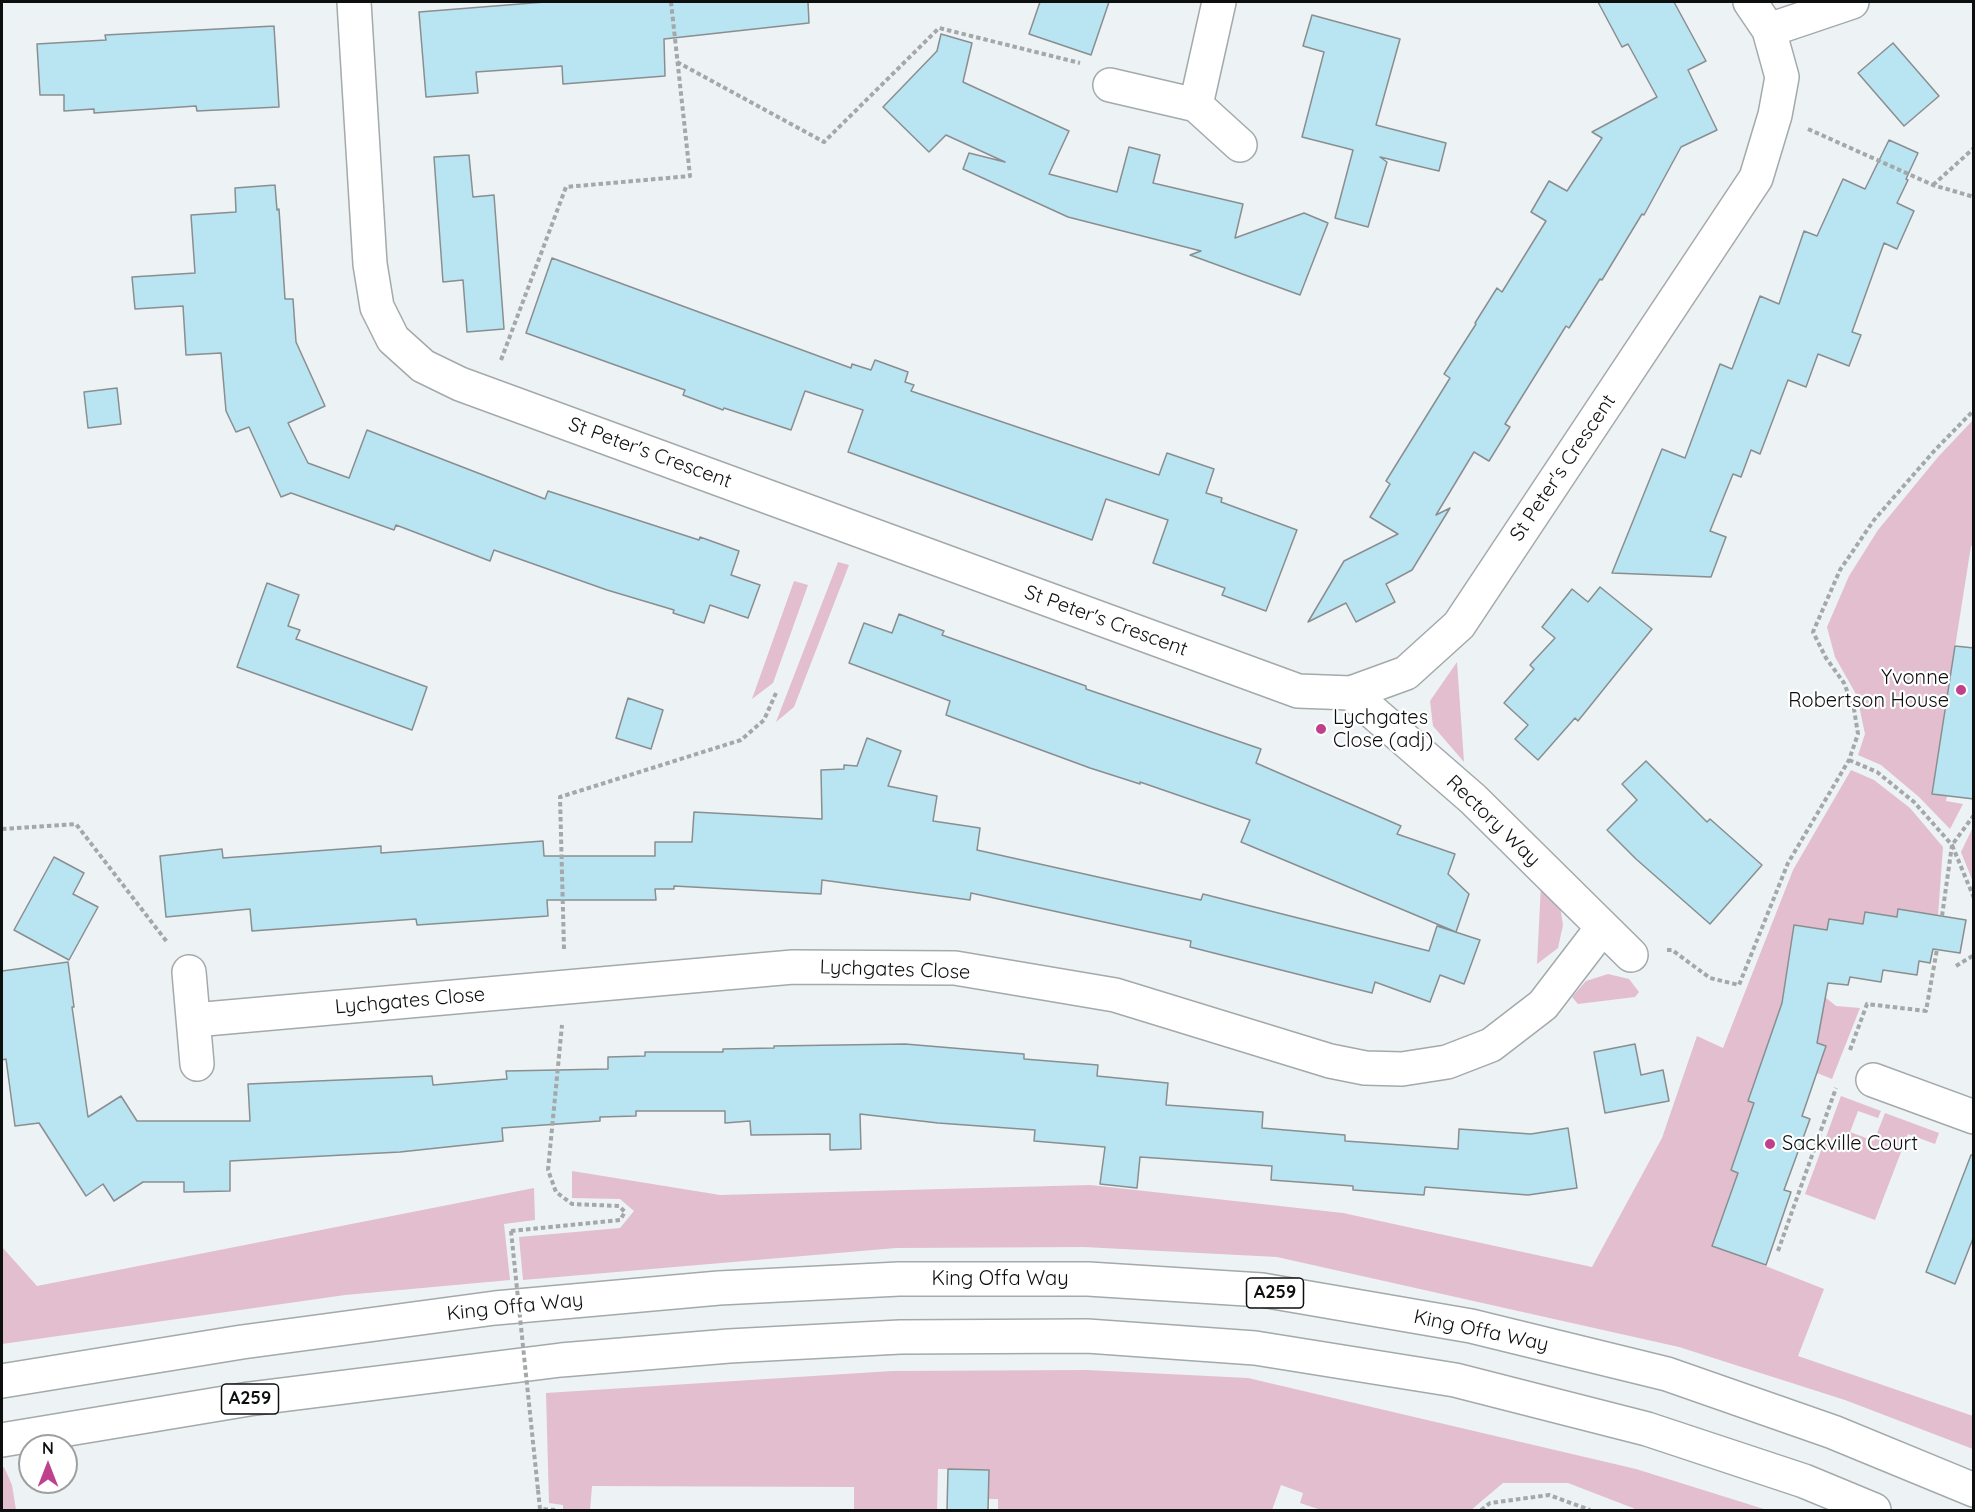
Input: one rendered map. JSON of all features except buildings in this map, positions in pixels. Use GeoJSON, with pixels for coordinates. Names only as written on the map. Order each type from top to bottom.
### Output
{"type":"FeatureCollection","features":[{"type":"Feature","properties":{"kind":"main road","name":"St Peter's Crescent"},"geometry":{"type":"LineString","coordinates":[[354,2],[370,264],[377,307],[393,339],[423,366],[460,384],[1298,692],[1351,693],[1406,673],[1459,625],[1756,178],[1775,115],[1782,77],[1769,30],[1750,2]]}},
{"type":"Feature","properties":{"kind":"main road"},"geometry":{"type":"LineString","coordinates":[[1196,105],[1219,2]]}},
{"type":"Feature","properties":{"kind":"main road"},"geometry":{"type":"LineString","coordinates":[[1769,30],[1852,2]]}},
{"type":"Feature","properties":{"kind":"main road"},"geometry":{"type":"LineString","coordinates":[[1110,85],[1196,105],[1240,145]]}},
{"type":"Feature","properties":{"kind":"main road","name":"Rectory Way"},"geometry":{"type":"LineString","coordinates":[[1351,693],[1473,799],[1631,955]]}},
{"type":"Feature","properties":{"kind":"main road","name":"Lychgates Close"},"geometry":{"type":"LineString","coordinates":[[194,1020],[794,967],[955,968],[1115,995],[1330,1061],[1365,1068],[1402,1069],[1447,1062],[1491,1045],[1543,1005],[1602,928]]}},
{"type":"Feature","properties":{"kind":"main road"},"geometry":{"type":"LineString","coordinates":[[189,972],[197,1064]]}},
{"type":"Feature","properties":{"kind":"main road"},"geometry":{"type":"LineString","coordinates":[[1873,1080],[1974,1117]]}},
{"type":"Feature","properties":{"kind":"main road","name":"King Offa Way"},"geometry":{"type":"LineString","coordinates":[[2,1381],[242,1342],[495,1308],[719,1288],[877,1280],[1088,1279],[1262,1290],[1471,1326],[1667,1374],[1833,1432],[1974,1490]]}},
{"type":"Feature","properties":{"kind":"main road","name":"A259"},"geometry":{"type":"LineString","coordinates":[[2,1440],[249,1398],[561,1360],[729,1346],[900,1337],[1087,1336],[1255,1348],[1455,1380],[1647,1429],[1804,1481],[1874,1510]]}},
{"type":"Feature","properties":{"kind":"path"},"geometry":{"type":"LineString","coordinates":[[489,394],[566,187],[690,176],[671,2]]}},
{"type":"Feature","properties":{"kind":"path"},"geometry":{"type":"LineString","coordinates":[[677,62],[824,142],[939,28],[1101,69],[1110,85]]}},
{"type":"Feature","properties":{"kind":"path"},"geometry":{"type":"LineString","coordinates":[[1775,115],[1933,185],[1974,197]]}},
{"type":"Feature","properties":{"kind":"path"},"geometry":{"type":"LineString","coordinates":[[1933,185],[1974,148]]}},
{"type":"Feature","properties":{"kind":"path"},"geometry":{"type":"LineString","coordinates":[[1631,955],[1672,950],[1710,978],[1739,985],[1788,863],[1849,760],[1858,734],[1854,709],[1844,683],[1826,658],[1813,632],[1840,570],[1874,520],[1935,450],[1974,410]]}},
{"type":"Feature","properties":{"kind":"path"},"geometry":{"type":"LineString","coordinates":[[555,1510],[540,1509],[511,1231],[620,1220],[625,1212],[619,1206],[572,1204],[555,1192],[548,1170],[566,987],[560,797],[741,740],[764,720],[776,693]]}},
{"type":"Feature","properties":{"kind":"path"},"geometry":{"type":"LineString","coordinates":[[1849,760],[1877,772],[1914,802],[1952,845],[1974,898]]}},
{"type":"Feature","properties":{"kind":"path"},"geometry":{"type":"LineString","coordinates":[[1942,916],[1952,845],[1974,815]]}},
{"type":"Feature","properties":{"kind":"path"},"geometry":{"type":"LineString","coordinates":[[2,829],[76,824],[189,972]]}},
{"type":"Feature","properties":{"kind":"path"},"geometry":{"type":"LineString","coordinates":[[1956,966],[1974,954]]}},
{"type":"Feature","properties":{"kind":"path"},"geometry":{"type":"LineString","coordinates":[[1481,1510],[1490,1503],[1549,1495],[1590,1510]]}},
{"type":"Feature","properties":{"kind":"shaded area"},"geometry":{"type":"Polygon","coordinates":[[[1973,420],[1973,546],[1971,546],[1932,793],[1947,796],[1946,801],[1963,804],[1950,829],[1919,797],[1881,765],[1858,755],[1865,734],[1857,696],[1835,657],[1827,627],[1849,576],[1878,530],[1938,457],[1973,420]]]}},
{"type":"Feature","properties":{"kind":"shaded area"},"geometry":{"type":"Polygon","coordinates":[[[838,562],[849,565],[794,707],[776,722],[838,562]]]}},
{"type":"Feature","properties":{"kind":"shaded area"},"geometry":{"type":"Polygon","coordinates":[[[794,581],[808,585],[773,683],[752,699],[794,581]]]}},
{"type":"Feature","properties":{"kind":"shaded area"},"geometry":{"type":"Polygon","coordinates":[[[1457,662],[1464,762],[1433,726],[1430,701],[1457,662]]]}},
{"type":"Feature","properties":{"kind":"shaded area"},"geometry":{"type":"Polygon","coordinates":[[[1851,770],[1874,780],[1910,808],[1943,847],[1938,916],[1897,917],[1865,912],[1863,924],[1829,919],[1825,997],[1836,1006],[1860,1008],[1832,1079],[1817,1073],[1826,1046],[1774,1028],[1748,1100],[1754,1103],[1731,1170],[1738,1173],[1712,1245],[1824,1289],[1798,1356],[1973,1416],[1973,1449],[1845,1400],[1679,1347],[1277,1257],[1084,1247],[896,1248],[523,1280],[519,1237],[620,1228],[634,1211],[620,1199],[572,1198],[572,1171],[720,1195],[1090,1185],[1343,1213],[1592,1267],[1662,1138],[1697,1036],[1723,1048],[1793,870],[1851,770]]]}},
{"type":"Feature","properties":{"kind":"shaded area"},"geometry":{"type":"Polygon","coordinates":[[[1973,827],[1973,882],[1961,852],[1973,827]]]}},
{"type":"Feature","properties":{"kind":"shaded area"},"geometry":{"type":"Polygon","coordinates":[[[1541,885],[1560,906],[1563,925],[1558,948],[1537,964],[1541,885]]]}},
{"type":"Feature","properties":{"kind":"shaded area"},"geometry":{"type":"Polygon","coordinates":[[[1608,974],[1629,979],[1639,992],[1635,997],[1578,1004],[1572,997],[1586,981],[1608,974]]]}},
{"type":"Feature","properties":{"kind":"shaded area"},"geometry":{"type":"Polygon","coordinates":[[[1841,1096],[1881,1111],[1878,1118],[1858,1111],[1850,1132],[1874,1141],[1885,1113],[1939,1133],[1935,1144],[1908,1134],[1875,1220],[1805,1194],[1841,1096]]]}},
{"type":"Feature","properties":{"kind":"shaded area"},"geometry":{"type":"Polygon","coordinates":[[[534,1188],[535,1220],[504,1224],[510,1280],[345,1295],[2,1344],[2,1247],[37,1286],[534,1188]]]}},
{"type":"Feature","properties":{"kind":"shaded area"},"geometry":{"type":"Polygon","coordinates":[[[1087,1370],[1248,1378],[1636,1469],[1767,1510],[1638,1510],[1568,1483],[1503,1483],[1471,1510],[1321,1510],[1300,1503],[1303,1493],[1281,1485],[1272,1510],[998,1510],[998,1499],[988,1499],[989,1470],[938,1469],[937,1510],[854,1510],[854,1487],[592,1486],[590,1510],[563,1510],[563,1505],[549,1503],[546,1393],[892,1371],[1087,1370]]]}},
{"type":"Feature","properties":{"kind":"shaded area"},"geometry":{"type":"Polygon","coordinates":[[[4,1467],[12,1485],[16,1510],[2,1510],[2,1468],[4,1467]]]}},
{"type":"Feature","properties":{"kind":"place","name":"Yvonne Robertson House"},"geometry":{"type":"Point","coordinates":[1961,690]}},
{"type":"Feature","properties":{"kind":"place","name":"Lychgates Close (adj)"},"geometry":{"type":"Point","coordinates":[1321,729]}},
{"type":"Feature","properties":{"kind":"place","name":"Sackville Court"},"geometry":{"type":"Point","coordinates":[1770,1144]}}]}
